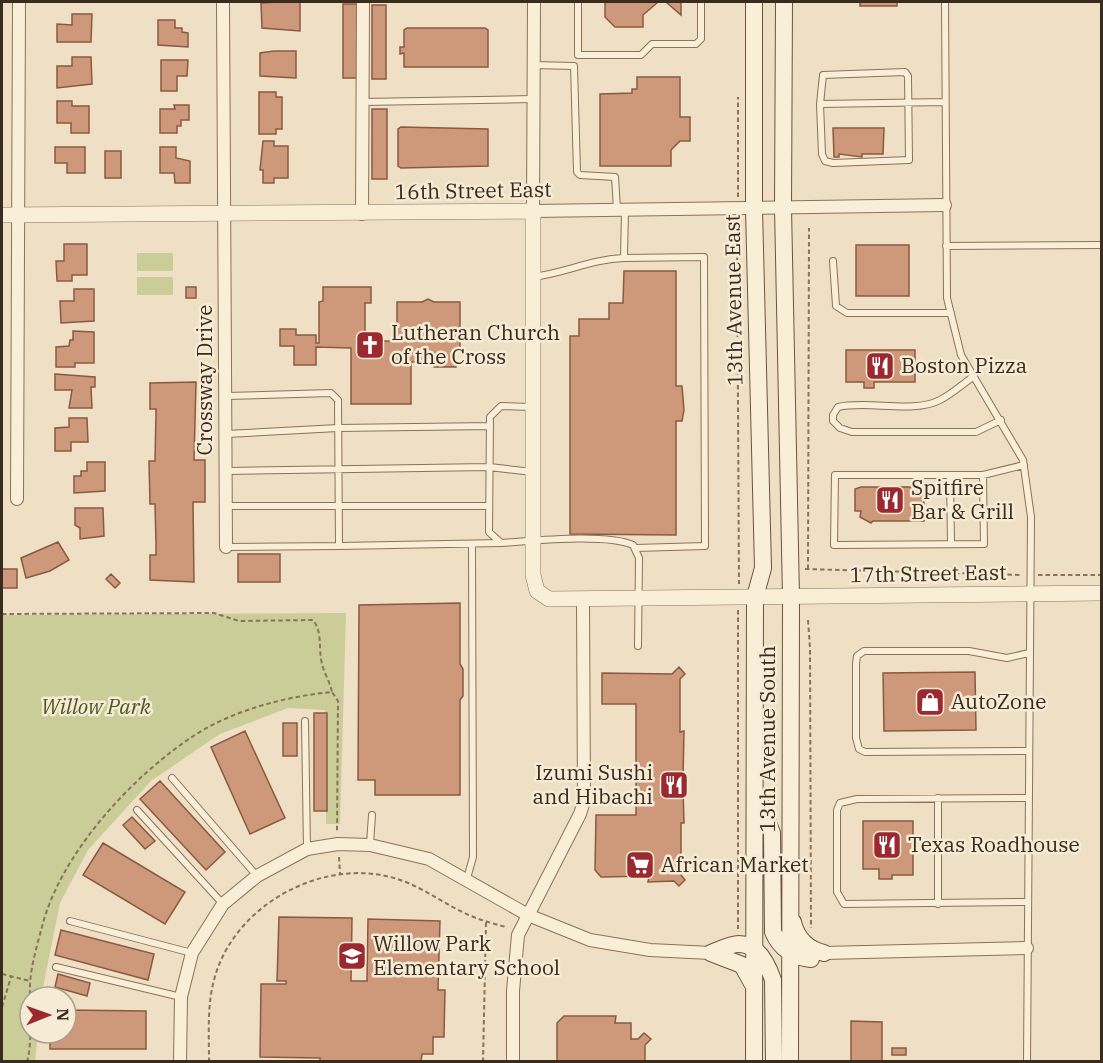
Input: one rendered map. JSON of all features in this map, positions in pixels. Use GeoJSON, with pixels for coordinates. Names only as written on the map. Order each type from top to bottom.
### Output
{"type":"FeatureCollection","features":[{"type":"Feature","properties":{"kind":"main road","name":"13th Avenue East"},"geometry":{"type":"LineString","coordinates":[[754,2],[746,209],[763,568],[755,597]]}},
{"type":"Feature","properties":{"kind":"main road"},"geometry":{"type":"LineString","coordinates":[[784,2],[783,208],[791,597]]}},
{"type":"Feature","properties":{"kind":"main road","name":"13th Avenue South"},"geometry":{"type":"LineString","coordinates":[[744,942],[754,888],[755,597]]}},
{"type":"Feature","properties":{"kind":"main road","name":"13th Avenue South"},"geometry":{"type":"LineString","coordinates":[[790,1062],[791,597]]}},
{"type":"Feature","properties":{"kind":"main road"},"geometry":{"type":"LineString","coordinates":[[755,788],[772,833],[773,932],[777,940],[796,957],[818,956]]}},
{"type":"Feature","properties":{"kind":"main road"},"geometry":{"type":"LineString","coordinates":[[791,913],[796,936],[818,956]]}},
{"type":"Feature","properties":{"kind":"main road"},"geometry":{"type":"LineString","coordinates":[[711,952],[744,942]]}},
{"type":"Feature","properties":{"kind":"main road"},"geometry":{"type":"LineString","coordinates":[[744,942],[754,990],[754,1062]]}},
{"type":"Feature","properties":{"kind":"main road"},"geometry":{"type":"LineString","coordinates":[[744,942],[762,957],[773,980],[774,1062]]}},
{"type":"Feature","properties":{"kind":"main road"},"geometry":{"type":"LineString","coordinates":[[711,952],[742,965],[754,990]]}},
{"type":"Feature","properties":{"kind":"main road"},"geometry":{"type":"LineString","coordinates":[[790,993],[795,977],[818,956]]}},
{"type":"Feature","properties":{"kind":"street"},"geometry":{"type":"LineString","coordinates":[[17,499],[19,2]]}},
{"type":"Feature","properties":{"kind":"street","name":"Crossway Drive"},"geometry":{"type":"LineString","coordinates":[[223,2],[226,547]]}},
{"type":"Feature","properties":{"kind":"street"},"geometry":{"type":"LineString","coordinates":[[362,214],[363,2]]}},
{"type":"Feature","properties":{"kind":"street"},"geometry":{"type":"LineString","coordinates":[[533,541],[534,2]]}},
{"type":"Feature","properties":{"kind":"street","name":"16th Street East"},"geometry":{"type":"LineString","coordinates":[[2,215],[362,214],[945,205]]}},
{"type":"Feature","properties":{"kind":"street","name":"17th Street East"},"geometry":{"type":"LineString","coordinates":[[533,541],[533,575],[537,591],[549,599],[1101,593]]}},
{"type":"Feature","properties":{"kind":"street"},"geometry":{"type":"LineString","coordinates":[[513,1062],[515,951],[518,935],[580,814],[584,801],[583,600]]}},
{"type":"Feature","properties":{"kind":"street"},"geometry":{"type":"LineString","coordinates":[[180,1062],[181,997],[192,953],[223,904],[257,876],[307,849],[338,844],[370,845],[429,859],[466,883],[528,915],[590,940],[650,950],[711,952]]}},
{"type":"Feature","properties":{"kind":"street"},"geometry":{"type":"LineString","coordinates":[[818,956],[1027,948]]}},
{"type":"Feature","properties":{"kind":"lane"},"geometry":{"type":"LineString","coordinates":[[578,2],[578,55],[574,66],[577,172],[580,175],[615,177],[621,210],[624,258]]}},
{"type":"Feature","properties":{"kind":"lane"},"geometry":{"type":"LineString","coordinates":[[578,55],[641,55],[652,44],[696,44],[700,39],[701,2]]}},
{"type":"Feature","properties":{"kind":"lane"},"geometry":{"type":"LineString","coordinates":[[945,2],[947,298],[961,355],[1001,420],[1024,465],[1031,518],[1027,1062]]}},
{"type":"Feature","properties":{"kind":"lane"},"geometry":{"type":"LineString","coordinates":[[533,65],[574,66]]}},
{"type":"Feature","properties":{"kind":"lane"},"geometry":{"type":"LineString","coordinates":[[905,72],[908,76],[908,103],[909,160],[833,163],[825,161],[822,154],[820,104],[822,77],[825,74],[905,72]]}},
{"type":"Feature","properties":{"kind":"lane"},"geometry":{"type":"LineString","coordinates":[[363,102],[533,99]]}},
{"type":"Feature","properties":{"kind":"lane"},"geometry":{"type":"LineString","coordinates":[[820,104],[945,102]]}},
{"type":"Feature","properties":{"kind":"lane"},"geometry":{"type":"LineString","coordinates":[[946,246],[1101,245]]}},
{"type":"Feature","properties":{"kind":"lane"},"geometry":{"type":"LineString","coordinates":[[226,547],[472,544],[556,539],[627,543],[635,548],[705,546],[704,257],[624,258],[589,262],[564,272],[533,277]]}},
{"type":"Feature","properties":{"kind":"lane"},"geometry":{"type":"LineString","coordinates":[[833,261],[836,306],[847,313],[951,313]]}},
{"type":"Feature","properties":{"kind":"lane"},"geometry":{"type":"LineString","coordinates":[[974,376],[939,401],[924,405],[850,404],[838,407],[833,415],[833,421],[840,428],[852,432],[976,432],[1001,420]]}},
{"type":"Feature","properties":{"kind":"lane"},"geometry":{"type":"LineString","coordinates":[[225,396],[331,393],[338,400],[339,546]]}},
{"type":"Feature","properties":{"kind":"lane"},"geometry":{"type":"LineString","coordinates":[[501,543],[489,532],[490,417],[501,406],[533,408]]}},
{"type":"Feature","properties":{"kind":"lane"},"geometry":{"type":"LineString","coordinates":[[225,434],[338,428],[490,426]]}},
{"type":"Feature","properties":{"kind":"lane"},"geometry":{"type":"LineString","coordinates":[[983,475],[984,544],[834,545],[835,475],[983,475],[1024,465]]}},
{"type":"Feature","properties":{"kind":"lane"},"geometry":{"type":"LineString","coordinates":[[226,471],[489,467],[533,472]]}},
{"type":"Feature","properties":{"kind":"lane"},"geometry":{"type":"LineString","coordinates":[[950,475],[951,544]]}},
{"type":"Feature","properties":{"kind":"lane"},"geometry":{"type":"LineString","coordinates":[[226,506],[489,506]]}},
{"type":"Feature","properties":{"kind":"lane"},"geometry":{"type":"LineString","coordinates":[[466,883],[473,857],[472,544]]}},
{"type":"Feature","properties":{"kind":"lane"},"geometry":{"type":"LineString","coordinates":[[635,548],[639,558],[638,646]]}},
{"type":"Feature","properties":{"kind":"lane"},"geometry":{"type":"LineString","coordinates":[[1028,751],[865,752],[859,749],[856,738],[856,664],[857,656],[864,651],[969,651],[1007,658],[1029,653]]}},
{"type":"Feature","properties":{"kind":"lane"},"geometry":{"type":"LineString","coordinates":[[305,721],[307,849]]}},
{"type":"Feature","properties":{"kind":"lane"},"geometry":{"type":"LineString","coordinates":[[172,778],[257,876]]}},
{"type":"Feature","properties":{"kind":"lane"},"geometry":{"type":"LineString","coordinates":[[938,798],[938,904]]}},
{"type":"Feature","properties":{"kind":"lane"},"geometry":{"type":"LineString","coordinates":[[1027,902],[844,904],[837,892],[837,810],[840,803],[847,800],[1028,798]]}},
{"type":"Feature","properties":{"kind":"lane"},"geometry":{"type":"LineString","coordinates":[[137,810],[223,904]]}},
{"type":"Feature","properties":{"kind":"lane"},"geometry":{"type":"LineString","coordinates":[[370,845],[372,815]]}},
{"type":"Feature","properties":{"kind":"lane"},"geometry":{"type":"LineString","coordinates":[[70,921],[192,953]]}},
{"type":"Feature","properties":{"kind":"lane"},"geometry":{"type":"LineString","coordinates":[[56,967],[181,997]]}},
{"type":"Feature","properties":{"kind":"path"},"geometry":{"type":"LineString","coordinates":[[738,95],[746,209],[739,581]]}},
{"type":"Feature","properties":{"kind":"path"},"geometry":{"type":"LineString","coordinates":[[809,228],[808,569],[926,574],[1101,574]]}},
{"type":"Feature","properties":{"kind":"path"},"geometry":{"type":"LineString","coordinates":[[739,568],[745,568]]}},
{"type":"Feature","properties":{"kind":"path"},"geometry":{"type":"LineString","coordinates":[[2,614],[214,613],[239,621],[313,620],[319,627],[322,666],[338,701],[337,833]]}},
{"type":"Feature","properties":{"kind":"path"},"geometry":{"type":"LineString","coordinates":[[738,613],[744,942]]}},
{"type":"Feature","properties":{"kind":"path"},"geometry":{"type":"LineString","coordinates":[[808,620],[811,937]]}},
{"type":"Feature","properties":{"kind":"path"},"geometry":{"type":"LineString","coordinates":[[27,1062],[30,981],[42,924],[58,886],[86,837],[130,788],[195,735],[240,713],[314,693],[332,692]]}},
{"type":"Feature","properties":{"kind":"path"},"geometry":{"type":"LineString","coordinates":[[339,859],[340,874]]}},
{"type":"Feature","properties":{"kind":"path"},"geometry":{"type":"LineString","coordinates":[[209,1062],[210,1002],[214,978],[231,940],[275,897],[304,884],[340,874],[361,873],[394,878],[431,894],[471,916],[506,927]]}},
{"type":"Feature","properties":{"kind":"path"},"geometry":{"type":"LineString","coordinates":[[483,1062],[486,921]]}},
{"type":"Feature","properties":{"kind":"path"},"geometry":{"type":"LineString","coordinates":[[2,974],[30,981]]}},
{"type":"Feature","properties":{"kind":"path"},"geometry":{"type":"LineString","coordinates":[[2,1007],[11,977]]}},
{"type":"Feature","properties":{"kind":"green space"},"geometry":{"type":"Polygon","coordinates":[[[137,253],[173,253],[173,271],[137,271],[137,253]]]}},
{"type":"Feature","properties":{"kind":"green space"},"geometry":{"type":"Polygon","coordinates":[[[137,277],[173,277],[173,295],[137,295],[137,277]]]}},
{"type":"Feature","properties":{"kind":"green space","name":"Willow Park"},"geometry":{"type":"Polygon","coordinates":[[[346,613],[340,824],[326,824],[325,710],[288,708],[220,734],[151,781],[88,850],[60,903],[43,985],[18,985],[18,1045],[37,1045],[35,1061],[2,1061],[2,615],[346,613]]]}},
{"type":"Feature","properties":{"kind":"building"},"geometry":{"type":"Polygon","coordinates":[[[300,2],[300,31],[262,28],[261,3],[300,2]]]}},
{"type":"Feature","properties":{"kind":"building"},"geometry":{"type":"Polygon","coordinates":[[[605,2],[658,2],[643,15],[643,27],[615,27],[605,17],[605,2]]]}},
{"type":"Feature","properties":{"kind":"building"},"geometry":{"type":"Polygon","coordinates":[[[666,2],[681,2],[681,15],[666,2]]]}},
{"type":"Feature","properties":{"kind":"building"},"geometry":{"type":"Polygon","coordinates":[[[860,2],[897,2],[897,6],[860,6],[860,2]]]}},
{"type":"Feature","properties":{"kind":"building"},"geometry":{"type":"Polygon","coordinates":[[[343,4],[357,4],[357,78],[343,78],[343,4]]]}},
{"type":"Feature","properties":{"kind":"building"},"geometry":{"type":"Polygon","coordinates":[[[372,5],[386,5],[386,79],[372,79],[372,5]]]}},
{"type":"Feature","properties":{"kind":"building"},"geometry":{"type":"Polygon","coordinates":[[[72,14],[92,14],[91,42],[57,42],[57,24],[72,25],[72,14]]]}},
{"type":"Feature","properties":{"kind":"building"},"geometry":{"type":"Polygon","coordinates":[[[158,20],[175,20],[175,28],[182,28],[182,32],[188,33],[188,47],[158,45],[158,20]]]}},
{"type":"Feature","properties":{"kind":"building"},"geometry":{"type":"Polygon","coordinates":[[[407,28],[485,28],[488,30],[488,67],[404,67],[404,53],[400,54],[400,47],[404,47],[404,30],[407,28]]]}},
{"type":"Feature","properties":{"kind":"building"},"geometry":{"type":"Polygon","coordinates":[[[296,51],[296,78],[260,76],[260,53],[296,51]]]}},
{"type":"Feature","properties":{"kind":"building"},"geometry":{"type":"Polygon","coordinates":[[[72,57],[91,57],[92,84],[57,88],[57,66],[72,66],[72,57]]]}},
{"type":"Feature","properties":{"kind":"building"},"geometry":{"type":"Polygon","coordinates":[[[161,60],[188,60],[187,76],[177,76],[177,91],[161,91],[161,60]]]}},
{"type":"Feature","properties":{"kind":"building"},"geometry":{"type":"Polygon","coordinates":[[[637,77],[680,77],[680,117],[690,117],[690,141],[680,141],[671,150],[671,166],[600,166],[600,94],[632,93],[632,89],[637,89],[637,77]]]}},
{"type":"Feature","properties":{"kind":"building"},"geometry":{"type":"Polygon","coordinates":[[[259,92],[276,92],[276,97],[282,97],[282,129],[276,129],[276,134],[259,134],[259,92]]]}},
{"type":"Feature","properties":{"kind":"building"},"geometry":{"type":"Polygon","coordinates":[[[57,101],[72,101],[72,106],[89,106],[89,133],[71,133],[71,123],[57,123],[57,101]]]}},
{"type":"Feature","properties":{"kind":"building"},"geometry":{"type":"Polygon","coordinates":[[[174,105],[189,105],[189,120],[181,120],[181,126],[177,126],[177,133],[160,133],[160,109],[175,109],[174,105]]]}},
{"type":"Feature","properties":{"kind":"building"},"geometry":{"type":"Polygon","coordinates":[[[372,109],[387,109],[387,179],[372,179],[372,109]]]}},
{"type":"Feature","properties":{"kind":"building"},"geometry":{"type":"Polygon","coordinates":[[[401,127],[488,129],[488,166],[401,168],[398,166],[398,129],[401,127]]]}},
{"type":"Feature","properties":{"kind":"building"},"geometry":{"type":"Polygon","coordinates":[[[833,128],[884,128],[883,154],[862,154],[862,157],[839,154],[839,157],[834,157],[833,128]]]}},
{"type":"Feature","properties":{"kind":"building"},"geometry":{"type":"Polygon","coordinates":[[[263,141],[274,141],[274,146],[288,146],[288,178],[274,178],[274,183],[263,183],[263,170],[260,170],[263,141]]]}},
{"type":"Feature","properties":{"kind":"building"},"geometry":{"type":"Polygon","coordinates":[[[55,147],[85,147],[85,173],[67,173],[67,163],[55,163],[55,147]]]}},
{"type":"Feature","properties":{"kind":"building"},"geometry":{"type":"Polygon","coordinates":[[[160,147],[176,147],[176,158],[190,161],[190,183],[175,183],[174,173],[160,173],[160,147]]]}},
{"type":"Feature","properties":{"kind":"building"},"geometry":{"type":"Polygon","coordinates":[[[105,151],[121,151],[121,178],[105,178],[105,151]]]}},
{"type":"Feature","properties":{"kind":"building"},"geometry":{"type":"Polygon","coordinates":[[[64,244],[87,244],[87,275],[72,275],[72,281],[57,281],[56,261],[64,261],[64,244]]]}},
{"type":"Feature","properties":{"kind":"building"},"geometry":{"type":"Polygon","coordinates":[[[856,245],[909,245],[909,296],[856,296],[856,245]]]}},
{"type":"Feature","properties":{"kind":"building"},"geometry":{"type":"Polygon","coordinates":[[[624,271],[676,271],[676,386],[682,386],[684,410],[682,421],[676,421],[676,535],[570,534],[570,336],[579,336],[579,319],[609,319],[609,303],[623,303],[624,271]]]}},
{"type":"Feature","properties":{"kind":"building"},"geometry":{"type":"Polygon","coordinates":[[[186,287],[196,287],[196,298],[186,298],[186,287]]]}},
{"type":"Feature","properties":{"kind":"building","name":"Lutheran Church of the Cross"},"geometry":{"type":"Polygon","coordinates":[[[323,287],[371,287],[371,303],[365,303],[365,341],[397,341],[397,302],[422,302],[428,299],[434,302],[460,302],[460,350],[456,350],[456,367],[434,367],[434,353],[424,353],[424,362],[411,362],[411,404],[351,404],[351,348],[316,347],[316,365],[294,365],[294,346],[280,346],[280,329],[296,329],[296,335],[316,335],[316,343],[319,343],[319,302],[323,301],[323,287]]]}},
{"type":"Feature","properties":{"kind":"building"},"geometry":{"type":"Polygon","coordinates":[[[74,289],[94,289],[94,321],[61,323],[60,301],[74,301],[74,289]]]}},
{"type":"Feature","properties":{"kind":"building"},"geometry":{"type":"Polygon","coordinates":[[[73,331],[94,332],[94,363],[75,363],[75,367],[56,367],[56,347],[69,346],[70,340],[73,340],[73,331]]]}},
{"type":"Feature","properties":{"kind":"building","name":"Boston Pizza"},"geometry":{"type":"Polygon","coordinates":[[[846,350],[915,350],[915,382],[874,382],[874,388],[864,388],[864,382],[846,382],[846,350]]]}},
{"type":"Feature","properties":{"kind":"building"},"geometry":{"type":"Polygon","coordinates":[[[55,374],[95,377],[95,387],[91,387],[92,408],[69,408],[72,390],[55,390],[55,374]]]}},
{"type":"Feature","properties":{"kind":"building"},"geometry":{"type":"Polygon","coordinates":[[[196,382],[194,460],[205,460],[205,502],[193,502],[194,582],[150,580],[150,555],[156,555],[156,543],[155,504],[150,504],[149,461],[155,461],[156,409],[150,409],[150,383],[196,382]]]}},
{"type":"Feature","properties":{"kind":"building"},"geometry":{"type":"Polygon","coordinates":[[[69,418],[87,418],[88,442],[71,442],[71,451],[55,451],[55,428],[69,427],[69,418]]]}},
{"type":"Feature","properties":{"kind":"building"},"geometry":{"type":"Polygon","coordinates":[[[87,462],[105,462],[105,491],[74,493],[74,476],[81,476],[81,471],[87,471],[87,462]]]}},
{"type":"Feature","properties":{"kind":"building","name":"Spitfire Bar & Grill"},"geometry":{"type":"Polygon","coordinates":[[[861,487],[924,487],[924,521],[873,521],[871,523],[860,517],[861,511],[855,511],[855,489],[861,487]]]}},
{"type":"Feature","properties":{"kind":"building"},"geometry":{"type":"Polygon","coordinates":[[[75,508],[103,508],[104,536],[80,539],[80,528],[75,525],[75,508]]]}},
{"type":"Feature","properties":{"kind":"building"},"geometry":{"type":"Polygon","coordinates":[[[58,542],[69,560],[50,571],[26,578],[21,558],[58,542]]]}},
{"type":"Feature","properties":{"kind":"building"},"geometry":{"type":"Polygon","coordinates":[[[238,554],[280,554],[280,582],[238,582],[238,554]]]}},
{"type":"Feature","properties":{"kind":"building"},"geometry":{"type":"Polygon","coordinates":[[[2,569],[17,569],[17,588],[2,588],[2,569]]]}},
{"type":"Feature","properties":{"kind":"building"},"geometry":{"type":"Polygon","coordinates":[[[111,574],[120,583],[115,588],[106,579],[111,574]]]}},
{"type":"Feature","properties":{"kind":"building"},"geometry":{"type":"Polygon","coordinates":[[[460,603],[460,664],[463,669],[463,696],[460,700],[460,795],[375,795],[375,780],[358,780],[359,605],[460,603]]]}},
{"type":"Feature","properties":{"kind":"building"},"geometry":{"type":"Polygon","coordinates":[[[679,667],[685,674],[680,679],[680,732],[684,731],[683,779],[687,779],[687,789],[683,789],[684,823],[681,823],[681,875],[685,880],[679,886],[674,881],[648,882],[649,876],[601,877],[595,870],[596,815],[636,815],[636,704],[602,704],[602,673],[672,674],[679,667]]]}},
{"type":"Feature","properties":{"kind":"building","name":"AutoZone"},"geometry":{"type":"Polygon","coordinates":[[[975,672],[976,730],[884,731],[883,673],[975,672]]]}},
{"type":"Feature","properties":{"kind":"building"},"geometry":{"type":"Polygon","coordinates":[[[314,713],[327,713],[327,811],[314,811],[314,713]]]}},
{"type":"Feature","properties":{"kind":"building"},"geometry":{"type":"Polygon","coordinates":[[[283,723],[297,723],[297,756],[283,756],[283,723]]]}},
{"type":"Feature","properties":{"kind":"building"},"geometry":{"type":"Polygon","coordinates":[[[245,731],[285,818],[250,834],[211,747],[245,731]]]}},
{"type":"Feature","properties":{"kind":"building"},"geometry":{"type":"Polygon","coordinates":[[[160,781],[225,852],[206,870],[140,799],[160,781]]]}},
{"type":"Feature","properties":{"kind":"building"},"geometry":{"type":"Polygon","coordinates":[[[132,817],[155,841],[145,849],[123,825],[132,817]]]}},
{"type":"Feature","properties":{"kind":"building","name":"Texas Roadhouse"},"geometry":{"type":"Polygon","coordinates":[[[863,821],[913,821],[913,875],[892,875],[892,879],[879,879],[879,869],[863,869],[863,821]]]}},
{"type":"Feature","properties":{"kind":"building"},"geometry":{"type":"Polygon","coordinates":[[[103,843],[185,892],[165,924],[83,875],[103,843]]]}},
{"type":"Feature","properties":{"kind":"building"},"geometry":{"type":"Polygon","coordinates":[[[279,917],[352,918],[351,981],[367,981],[368,919],[440,921],[438,990],[445,990],[444,1037],[433,1037],[433,1054],[422,1054],[421,1062],[320,1062],[320,1058],[260,1057],[261,984],[286,984],[286,981],[277,981],[279,917]]]}},
{"type":"Feature","properties":{"kind":"building"},"geometry":{"type":"Polygon","coordinates":[[[61,930],[154,954],[148,980],[55,955],[61,930]]]}},
{"type":"Feature","properties":{"kind":"building"},"geometry":{"type":"Polygon","coordinates":[[[58,974],[90,983],[87,996],[78,993],[78,985],[55,985],[58,974]]]}},
{"type":"Feature","properties":{"kind":"building"},"geometry":{"type":"Polygon","coordinates":[[[78,1010],[146,1011],[146,1049],[50,1049],[50,1045],[78,1045],[78,1010]]]}},
{"type":"Feature","properties":{"kind":"building"},"geometry":{"type":"Polygon","coordinates":[[[564,1016],[616,1016],[615,1023],[631,1023],[631,1039],[638,1039],[644,1033],[651,1039],[645,1045],[645,1062],[557,1062],[557,1023],[564,1016]]]}},
{"type":"Feature","properties":{"kind":"building"},"geometry":{"type":"Polygon","coordinates":[[[851,1021],[882,1022],[882,1062],[851,1062],[851,1021]]]}},
{"type":"Feature","properties":{"kind":"building"},"geometry":{"type":"Polygon","coordinates":[[[892,1048],[906,1048],[906,1055],[892,1055],[892,1048]]]}},
{"type":"Feature","properties":{"kind":"place","name":"Lutheran Church of the Cross"},"geometry":{"type":"Point","coordinates":[370,345]}},
{"type":"Feature","properties":{"kind":"place","name":"Boston Pizza"},"geometry":{"type":"Point","coordinates":[880,366]}},
{"type":"Feature","properties":{"kind":"place","name":"Spitfire Bar & Grill"},"geometry":{"type":"Point","coordinates":[890,500]}},
{"type":"Feature","properties":{"kind":"place","name":"AutoZone"},"geometry":{"type":"Point","coordinates":[930,702]}},
{"type":"Feature","properties":{"kind":"place","name":"Izumi Sushi and Hibachi"},"geometry":{"type":"Point","coordinates":[674,785]}},
{"type":"Feature","properties":{"kind":"place","name":"Texas Roadhouse"},"geometry":{"type":"Point","coordinates":[887,845]}},
{"type":"Feature","properties":{"kind":"place","name":"African Market"},"geometry":{"type":"Point","coordinates":[640,865]}},
{"type":"Feature","properties":{"kind":"place","name":"Willow Park Elementary School"},"geometry":{"type":"Point","coordinates":[352,956]}}]}
